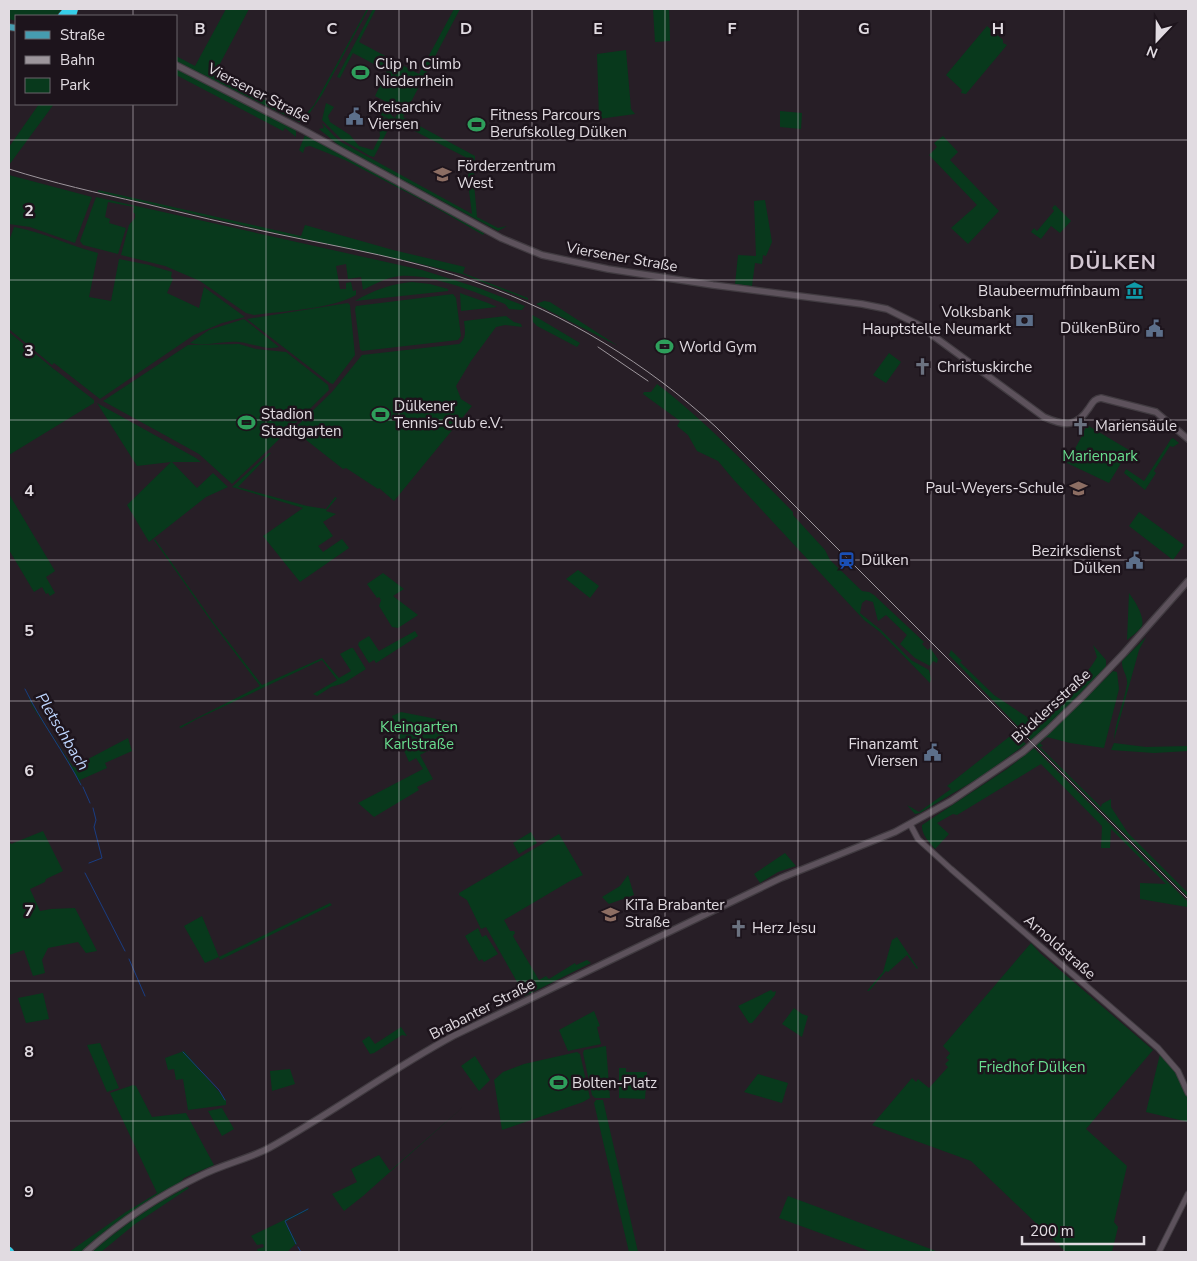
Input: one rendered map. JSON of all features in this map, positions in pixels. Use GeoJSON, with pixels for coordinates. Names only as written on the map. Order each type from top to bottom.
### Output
{"type":"FeatureCollection","features":[{"type":"Feature","properties":{"kind":"main road","name":"Viersener Straße"},"geometry":{"type":"LineString","coordinates":[[178,66],[290,123],[501,238],[524,248],[553,258],[608,269],[887,309],[917,324],[1044,417],[1065,424],[1073,423],[1080,419],[1094,400],[1098,398],[1156,412],[1188,439]]}},
{"type":"Feature","properties":{"kind":"main road","name":"Bücklersstraße"},"geometry":{"type":"LineString","coordinates":[[910,824],[982,782],[1048,730],[1083,696],[1188,581]]}},
{"type":"Feature","properties":{"kind":"main road","name":"Brabanter Straße"},"geometry":{"type":"LineString","coordinates":[[86,1252],[113,1229],[161,1198],[203,1174],[267,1149],[418,1056],[454,1036],[781,878],[852,850],[910,824]]}},
{"type":"Feature","properties":{"kind":"street","name":"Arnoldstraße"},"geometry":{"type":"LineString","coordinates":[[910,824],[918,839],[1158,1048],[1178,1072],[1188,1093]]}},
{"type":"Feature","properties":{"kind":"street"},"geometry":{"type":"LineString","coordinates":[[1160,1252],[1188,1194]]}},
{"type":"Feature","properties":{"kind":"green space"},"geometry":{"type":"Polygon","coordinates":[[[9,9],[65,9],[61,15],[15,15],[15,21],[9,19],[9,9]]]}},
{"type":"Feature","properties":{"kind":"green space"},"geometry":{"type":"Polygon","coordinates":[[[226,9],[249,9],[214,75],[300,117],[306,114],[314,105],[368,10],[322,95],[305,120],[299,122],[178,63],[178,57],[195,66],[226,9]]]}},
{"type":"Feature","properties":{"kind":"green space"},"geometry":{"type":"Polygon","coordinates":[[[373,9],[376,9],[359,42],[419,74],[454,9],[460,9],[403,117],[475,156],[474,183],[477,217],[498,228],[507,226],[498,231],[341,147],[319,129],[324,128],[322,123],[341,142],[472,214],[468,183],[469,159],[393,120],[374,157],[370,156],[341,139],[322,120],[326,103],[334,107],[328,116],[330,122],[350,135],[359,146],[373,150],[380,136],[379,125],[381,117],[389,119],[380,113],[383,107],[387,108],[395,118],[400,109],[375,96],[387,71],[353,53],[340,78],[337,77],[373,9]]]}},
{"type":"Feature","properties":{"kind":"green space"},"geometry":{"type":"Polygon","coordinates":[[[653,9],[669,9],[670,41],[655,42],[653,9]]]}},
{"type":"Feature","properties":{"kind":"green space"},"geometry":{"type":"Polygon","coordinates":[[[987,26],[1007,45],[966,94],[961,93],[962,90],[946,75],[987,26]]]}},
{"type":"Feature","properties":{"kind":"green space"},"geometry":{"type":"Polygon","coordinates":[[[626,50],[631,109],[635,114],[599,119],[597,54],[626,50]]]}},
{"type":"Feature","properties":{"kind":"green space"},"geometry":{"type":"Polygon","coordinates":[[[178,68],[296,130],[296,137],[285,128],[283,131],[178,76],[178,68]]]}},
{"type":"Feature","properties":{"kind":"green space"},"geometry":{"type":"Polygon","coordinates":[[[38,105],[53,105],[9,165],[9,147],[38,105]]]}},
{"type":"Feature","properties":{"kind":"green space"},"geometry":{"type":"Polygon","coordinates":[[[780,111],[802,113],[801,129],[780,127],[780,111]]]}},
{"type":"Feature","properties":{"kind":"green space"},"geometry":{"type":"Polygon","coordinates":[[[305,135],[485,232],[483,235],[431,205],[345,160],[310,146],[305,147],[303,153],[299,150],[305,135]]]}},
{"type":"Feature","properties":{"kind":"green space"},"geometry":{"type":"Polygon","coordinates":[[[943,136],[958,152],[950,160],[999,211],[968,244],[951,228],[977,205],[929,155],[937,147],[934,143],[943,136]]]}},
{"type":"Feature","properties":{"kind":"green space"},"geometry":{"type":"Polygon","coordinates":[[[9,175],[92,197],[75,243],[30,227],[9,224],[9,175]]]}},
{"type":"Feature","properties":{"kind":"green space"},"geometry":{"type":"Polygon","coordinates":[[[98,190],[301,236],[305,225],[393,250],[465,267],[463,273],[528,298],[528,300],[462,274],[98,192],[98,190]]]}},
{"type":"Feature","properties":{"kind":"green space"},"geometry":{"type":"Polygon","coordinates":[[[96,197],[422,270],[476,287],[525,306],[522,310],[509,309],[505,304],[467,289],[412,276],[391,278],[363,290],[361,277],[348,279],[346,264],[336,266],[340,289],[346,289],[346,283],[351,282],[353,291],[356,290],[356,295],[346,300],[307,309],[254,315],[246,313],[200,281],[165,266],[121,255],[129,225],[135,218],[134,207],[108,202],[105,217],[110,219],[109,223],[126,228],[118,254],[83,245],[80,241],[96,197]]]}},
{"type":"Feature","properties":{"kind":"green space"},"geometry":{"type":"Polygon","coordinates":[[[765,200],[772,242],[766,256],[763,255],[762,264],[755,263],[752,286],[735,284],[738,255],[756,256],[754,201],[765,200]]]}},
{"type":"Feature","properties":{"kind":"green space"},"geometry":{"type":"Polygon","coordinates":[[[1055,205],[1071,221],[1060,233],[1051,226],[1041,239],[1031,232],[1034,228],[1037,231],[1054,211],[1052,208],[1055,205]]]}},
{"type":"Feature","properties":{"kind":"green space"},"geometry":{"type":"Polygon","coordinates":[[[14,227],[98,253],[89,297],[111,301],[119,259],[172,272],[171,277],[173,279],[167,293],[199,308],[204,287],[245,317],[222,323],[194,335],[100,399],[54,363],[52,365],[9,329],[9,241],[14,227]]]}},
{"type":"Feature","properties":{"kind":"green space"},"geometry":{"type":"Polygon","coordinates":[[[412,282],[430,284],[448,289],[448,291],[355,301],[382,288],[412,282]]]}},
{"type":"Feature","properties":{"kind":"green space"},"geometry":{"type":"Polygon","coordinates":[[[460,293],[488,303],[497,307],[461,311],[460,293]]]}},
{"type":"Feature","properties":{"kind":"green space"},"geometry":{"type":"Polygon","coordinates":[[[453,294],[456,298],[461,336],[458,340],[362,351],[360,349],[356,306],[453,294]]]}},
{"type":"Feature","properties":{"kind":"green space"},"geometry":{"type":"Polygon","coordinates":[[[544,301],[550,302],[618,346],[536,304],[544,301]]]}},
{"type":"Feature","properties":{"kind":"green space"},"geometry":{"type":"Polygon","coordinates":[[[348,303],[350,305],[355,355],[333,384],[247,319],[348,303]]]}},
{"type":"Feature","properties":{"kind":"green space"},"geometry":{"type":"Polygon","coordinates":[[[532,315],[580,343],[577,347],[537,326],[533,322],[532,315]]]}},
{"type":"Feature","properties":{"kind":"green space"},"geometry":{"type":"Polygon","coordinates":[[[506,316],[514,322],[521,324],[522,327],[505,325],[496,327],[471,361],[456,386],[461,399],[472,406],[394,501],[379,488],[346,468],[343,469],[296,432],[297,426],[332,392],[362,355],[459,344],[464,336],[464,321],[506,316]]]}},
{"type":"Feature","properties":{"kind":"green space"},"geometry":{"type":"Polygon","coordinates":[[[244,319],[279,347],[269,348],[233,342],[190,343],[209,330],[244,319]]]}},
{"type":"Feature","properties":{"kind":"green space"},"geometry":{"type":"Polygon","coordinates":[[[9,332],[94,400],[94,403],[9,455],[9,332]]]}},
{"type":"Feature","properties":{"kind":"green space"},"geometry":{"type":"Polygon","coordinates":[[[239,344],[256,349],[286,352],[328,385],[329,390],[232,484],[199,454],[103,401],[188,345],[239,344]]]}},
{"type":"Feature","properties":{"kind":"green space"},"geometry":{"type":"Polygon","coordinates":[[[889,353],[901,362],[886,383],[873,375],[889,353]]]}},
{"type":"Feature","properties":{"kind":"green space"},"geometry":{"type":"Polygon","coordinates":[[[657,384],[693,413],[744,462],[793,512],[793,515],[825,550],[830,560],[862,591],[874,595],[924,642],[922,644],[928,650],[930,648],[938,659],[937,663],[933,661],[930,666],[915,658],[900,644],[907,635],[886,615],[878,621],[873,602],[866,600],[862,603],[860,613],[881,630],[911,660],[929,670],[930,683],[880,632],[864,620],[718,461],[697,451],[688,435],[677,426],[680,421],[643,394],[644,392],[651,392],[657,384]]]}},
{"type":"Feature","properties":{"kind":"green space"},"geometry":{"type":"Polygon","coordinates":[[[97,403],[201,462],[172,462],[197,488],[213,473],[228,487],[206,497],[149,542],[127,505],[171,462],[137,466],[97,403]]]}},
{"type":"Feature","properties":{"kind":"green space","name":"Marienpark"},"geometry":{"type":"Polygon","coordinates":[[[1087,425],[1129,450],[1109,483],[1067,463],[1082,436],[1079,435],[1079,431],[1082,432],[1082,435],[1087,425]]]}},
{"type":"Feature","properties":{"kind":"green space"},"geometry":{"type":"Polygon","coordinates":[[[1173,438],[1179,443],[1173,447],[1170,446],[1154,471],[1156,473],[1145,490],[1124,473],[1126,469],[1144,481],[1173,438]]]}},
{"type":"Feature","properties":{"kind":"green space"},"geometry":{"type":"Polygon","coordinates":[[[271,453],[238,487],[307,506],[326,509],[335,497],[337,498],[326,511],[336,514],[323,522],[333,536],[318,546],[323,552],[342,539],[349,548],[300,582],[263,536],[303,508],[232,487],[271,453]]]}},
{"type":"Feature","properties":{"kind":"green space"},"geometry":{"type":"Polygon","coordinates":[[[9,494],[55,571],[46,577],[55,593],[50,596],[48,593],[46,594],[42,587],[34,592],[9,550],[9,494]]]}},
{"type":"Feature","properties":{"kind":"green space"},"geometry":{"type":"Polygon","coordinates":[[[1139,512],[1184,545],[1173,560],[1129,526],[1139,512]]]}},
{"type":"Feature","properties":{"kind":"green space"},"geometry":{"type":"Polygon","coordinates":[[[155,539],[214,623],[262,685],[322,658],[339,678],[351,671],[340,654],[351,648],[353,648],[366,669],[344,683],[331,687],[317,696],[313,694],[337,680],[322,660],[181,728],[179,727],[260,686],[213,624],[155,539]]]}},
{"type":"Feature","properties":{"kind":"green space"},"geometry":{"type":"Polygon","coordinates":[[[578,570],[599,586],[590,598],[566,579],[578,570]]]}},
{"type":"Feature","properties":{"kind":"green space"},"geometry":{"type":"Polygon","coordinates":[[[383,573],[404,589],[393,596],[418,615],[398,628],[392,627],[379,606],[381,600],[379,597],[377,598],[367,584],[383,573]]]}},
{"type":"Feature","properties":{"kind":"green space"},"geometry":{"type":"Polygon","coordinates":[[[1129,593],[1138,608],[1143,622],[1141,628],[1127,640],[1129,593]]]}},
{"type":"Feature","properties":{"kind":"green space"},"geometry":{"type":"Polygon","coordinates":[[[415,631],[418,636],[376,663],[374,660],[369,663],[358,645],[359,642],[369,636],[379,651],[415,631]]]}},
{"type":"Feature","properties":{"kind":"green space"},"geometry":{"type":"Polygon","coordinates":[[[1146,637],[1139,650],[1114,740],[1127,684],[1122,661],[1146,637]]]}},
{"type":"Feature","properties":{"kind":"green space"},"geometry":{"type":"Polygon","coordinates":[[[1093,645],[1106,660],[1106,669],[1032,741],[949,655],[951,650],[962,661],[960,662],[994,695],[1030,719],[1067,691],[1084,675],[1097,657],[1093,645]]]}},
{"type":"Feature","properties":{"kind":"green space"},"geometry":{"type":"Polygon","coordinates":[[[1113,671],[1117,672],[1119,689],[1104,748],[1070,743],[1047,737],[1040,743],[1043,746],[1040,747],[1101,807],[1102,804],[1111,799],[1111,807],[1128,833],[1188,893],[1188,897],[1035,744],[1080,704],[1113,671]]]}},
{"type":"Feature","properties":{"kind":"green space"},"geometry":{"type":"Polygon","coordinates":[[[25,688],[33,706],[73,767],[128,738],[132,751],[105,763],[107,768],[80,780],[81,785],[64,754],[32,706],[25,688]]]}},
{"type":"Feature","properties":{"kind":"green space","name":"Kleingarten Karlstraße"},"geometry":{"type":"Polygon","coordinates":[[[401,712],[452,722],[441,731],[446,741],[420,755],[433,779],[417,787],[419,790],[374,817],[358,803],[423,769],[416,758],[409,762],[398,737],[400,735],[392,716],[401,712]]]}},
{"type":"Feature","properties":{"kind":"green space"},"geometry":{"type":"Polygon","coordinates":[[[1014,733],[1026,744],[982,776],[920,813],[915,814],[907,805],[919,812],[951,789],[947,786],[1014,733]]]}},
{"type":"Feature","properties":{"kind":"green space"},"geometry":{"type":"Polygon","coordinates":[[[1114,743],[1146,747],[1188,746],[1188,751],[1154,753],[1111,750],[1114,743]]]}},
{"type":"Feature","properties":{"kind":"green space"},"geometry":{"type":"Polygon","coordinates":[[[1034,748],[1188,902],[1188,908],[1140,899],[1140,883],[1166,884],[1111,829],[1110,848],[1101,848],[1102,826],[1041,764],[957,815],[953,814],[937,823],[949,834],[935,849],[924,835],[922,825],[1007,769],[1034,748]]]}},
{"type":"Feature","properties":{"kind":"green space"},"geometry":{"type":"Polygon","coordinates":[[[43,831],[63,871],[30,889],[40,911],[75,908],[97,951],[86,953],[78,942],[48,948],[42,960],[45,973],[33,976],[24,950],[9,955],[9,841],[11,844],[43,831]]]}},
{"type":"Feature","properties":{"kind":"green space"},"geometry":{"type":"Polygon","coordinates":[[[531,832],[537,843],[519,854],[513,843],[531,832]]]}},
{"type":"Feature","properties":{"kind":"green space"},"geometry":{"type":"Polygon","coordinates":[[[559,834],[583,875],[504,920],[510,931],[514,931],[513,936],[539,980],[546,976],[549,979],[575,963],[576,965],[587,960],[591,963],[525,996],[486,927],[481,929],[467,900],[459,895],[459,893],[559,834]]]}},
{"type":"Feature","properties":{"kind":"green space"},"geometry":{"type":"Polygon","coordinates":[[[785,853],[796,866],[778,872],[760,883],[754,874],[785,853]]]}},
{"type":"Feature","properties":{"kind":"green space"},"geometry":{"type":"Polygon","coordinates":[[[628,875],[634,895],[609,904],[602,897],[620,886],[628,875]]]}},
{"type":"Feature","properties":{"kind":"green space"},"geometry":{"type":"Polygon","coordinates":[[[330,903],[332,905],[220,960],[219,957],[330,903]]]}},
{"type":"Feature","properties":{"kind":"green space"},"geometry":{"type":"Polygon","coordinates":[[[202,916],[219,957],[205,963],[184,926],[202,916]]]}},
{"type":"Feature","properties":{"kind":"green space"},"geometry":{"type":"Polygon","coordinates":[[[478,928],[482,937],[486,935],[498,954],[484,962],[482,959],[479,961],[465,936],[478,928]]]}},
{"type":"Feature","properties":{"kind":"green space"},"geometry":{"type":"Polygon","coordinates":[[[897,937],[918,968],[907,955],[888,972],[886,971],[867,991],[883,972],[892,940],[897,937]]]}},
{"type":"Feature","properties":{"kind":"green space","name":"Friedhof Dülken"},"geometry":{"type":"Polygon","coordinates":[[[1031,943],[1040,953],[1153,1050],[1086,1129],[1127,1166],[1114,1222],[1118,1227],[1112,1252],[1066,1252],[971,1161],[872,1125],[912,1078],[916,1082],[918,1079],[929,1088],[948,1067],[945,1064],[949,1060],[946,1058],[950,1053],[943,1046],[1031,943]]]}},
{"type":"Feature","properties":{"kind":"green space"},"geometry":{"type":"Polygon","coordinates":[[[771,990],[773,992],[776,991],[775,995],[752,1023],[749,1023],[738,1006],[771,990]]]}},
{"type":"Feature","properties":{"kind":"green space"},"geometry":{"type":"Polygon","coordinates":[[[43,993],[49,1019],[26,1023],[18,998],[43,993]]]}},
{"type":"Feature","properties":{"kind":"green space"},"geometry":{"type":"Polygon","coordinates":[[[794,1008],[808,1016],[802,1037],[782,1024],[794,1008]]]}},
{"type":"Feature","properties":{"kind":"green space"},"geometry":{"type":"Polygon","coordinates":[[[594,1011],[600,1026],[597,1027],[601,1044],[568,1051],[559,1030],[594,1011]]]}},
{"type":"Feature","properties":{"kind":"green space"},"geometry":{"type":"Polygon","coordinates":[[[401,1027],[407,1036],[402,1035],[374,1053],[370,1054],[362,1041],[369,1036],[375,1044],[401,1027]]]}},
{"type":"Feature","properties":{"kind":"green space"},"geometry":{"type":"Polygon","coordinates":[[[100,1043],[119,1088],[107,1092],[87,1045],[100,1043]]]}},
{"type":"Feature","properties":{"kind":"green space"},"geometry":{"type":"Polygon","coordinates":[[[606,1046],[610,1098],[595,1098],[592,1095],[583,1053],[584,1050],[606,1046]]]}},
{"type":"Feature","properties":{"kind":"green space"},"geometry":{"type":"Polygon","coordinates":[[[184,1051],[226,1100],[226,1105],[188,1110],[183,1079],[176,1080],[174,1069],[168,1070],[165,1058],[184,1051]]]}},
{"type":"Feature","properties":{"kind":"green space"},"geometry":{"type":"Polygon","coordinates":[[[577,1052],[580,1054],[590,1098],[502,1130],[494,1080],[503,1072],[524,1064],[577,1052]]]}},
{"type":"Feature","properties":{"kind":"green space"},"geometry":{"type":"Polygon","coordinates":[[[1160,1054],[1172,1067],[1186,1092],[1189,1103],[1188,1122],[1146,1112],[1160,1054]]]}},
{"type":"Feature","properties":{"kind":"green space"},"geometry":{"type":"Polygon","coordinates":[[[475,1056],[490,1080],[479,1091],[461,1066],[475,1056]]]}},
{"type":"Feature","properties":{"kind":"green space"},"geometry":{"type":"Polygon","coordinates":[[[619,1068],[626,1068],[626,1072],[647,1072],[645,1099],[619,1098],[619,1068]]]}},
{"type":"Feature","properties":{"kind":"green space"},"geometry":{"type":"Polygon","coordinates":[[[290,1069],[295,1084],[272,1091],[270,1071],[290,1069]]]}},
{"type":"Feature","properties":{"kind":"green space"},"geometry":{"type":"Polygon","coordinates":[[[758,1074],[788,1083],[782,1103],[744,1092],[758,1074]]]}},
{"type":"Feature","properties":{"kind":"green space"},"geometry":{"type":"Polygon","coordinates":[[[133,1085],[136,1086],[152,1117],[186,1113],[214,1165],[184,1178],[180,1183],[107,1231],[81,1252],[69,1252],[157,1193],[110,1093],[133,1085]]]}},
{"type":"Feature","properties":{"kind":"green space"},"geometry":{"type":"Polygon","coordinates":[[[596,1100],[603,1100],[638,1252],[629,1252],[594,1103],[596,1100]]]}},
{"type":"Feature","properties":{"kind":"green space"},"geometry":{"type":"Polygon","coordinates":[[[463,1107],[363,1196],[344,1211],[332,1194],[357,1182],[351,1169],[379,1155],[390,1171],[463,1107]]]}},
{"type":"Feature","properties":{"kind":"green space"},"geometry":{"type":"Polygon","coordinates":[[[222,1108],[234,1129],[222,1136],[208,1111],[222,1108]]]}},
{"type":"Feature","properties":{"kind":"green space"},"geometry":{"type":"Polygon","coordinates":[[[187,1187],[189,1188],[135,1224],[101,1252],[92,1252],[138,1216],[187,1187]]]}},
{"type":"Feature","properties":{"kind":"green space"},"geometry":{"type":"Polygon","coordinates":[[[788,1196],[936,1252],[872,1252],[779,1218],[788,1196]]]}},
{"type":"Feature","properties":{"kind":"green space"},"geometry":{"type":"Polygon","coordinates":[[[307,1209],[286,1223],[297,1243],[287,1252],[258,1252],[257,1249],[264,1247],[263,1244],[257,1245],[251,1236],[307,1209]]]}},
{"type":"Feature","properties":{"kind":"waterway","name":"Pletschbach"},"geometry":{"type":"LineString","coordinates":[[25,689],[81,785]]}},
{"type":"Feature","properties":{"kind":"waterway","name":"Pletschbach"},"geometry":{"type":"LineString","coordinates":[[83,787],[90,803]]}},
{"type":"Feature","properties":{"kind":"waterway","name":"Pletschbach"},"geometry":{"type":"LineString","coordinates":[[89,863],[102,858],[94,827],[96,820],[93,808]]}},
{"type":"Feature","properties":{"kind":"waterway","name":"Pletschbach"},"geometry":{"type":"LineString","coordinates":[[85,873],[125,951]]}},
{"type":"Feature","properties":{"kind":"waterway","name":"Pletschbach"},"geometry":{"type":"LineString","coordinates":[[129,959],[145,996]]}},
{"type":"Feature","properties":{"kind":"waterway","name":"Pletschbach"},"geometry":{"type":"LineString","coordinates":[[183,1052],[219,1090],[225,1100]]}},
{"type":"Feature","properties":{"kind":"waterway","name":"Pletschbach"},"geometry":{"type":"LineString","coordinates":[[296,1244],[285,1221],[308,1209]]}},
{"type":"Feature","properties":{"kind":"waterway","name":"Pletschbach"},"geometry":{"type":"LineString","coordinates":[[298,1247],[301,1252]]}},
{"type":"Feature","properties":{"kind":"railway"},"geometry":{"type":"LineString","coordinates":[[9,169],[76,188],[260,231],[429,267],[511,296],[543,310],[604,343],[662,382],[716,427],[1188,899]]}},
{"type":"Feature","properties":{"kind":"railway"},"geometry":{"type":"LineString","coordinates":[[598,347],[648,381]]}},
{"type":"Feature","properties":{"kind":"place","name":"Clip 'n Climb Niederrhein"},"geometry":{"type":"Point","coordinates":[361,73]}},
{"type":"Feature","properties":{"kind":"place","name":"Kreisarchiv Viersen"},"geometry":{"type":"Point","coordinates":[354,116]}},
{"type":"Feature","properties":{"kind":"place","name":"Fitness Parcours Berufskolleg Dülken"},"geometry":{"type":"Point","coordinates":[476,124]}},
{"type":"Feature","properties":{"kind":"place","name":"Förderzentrum West"},"geometry":{"type":"Point","coordinates":[443,175]}},
{"type":"Feature","properties":{"kind":"place","name":"Blaubeermuffinbaum"},"geometry":{"type":"Point","coordinates":[1134,291]}},
{"type":"Feature","properties":{"kind":"place","name":"Volksbank Hauptstelle Neumarkt"},"geometry":{"type":"Point","coordinates":[1025,321]}},
{"type":"Feature","properties":{"kind":"place","name":"DülkenBüro"},"geometry":{"type":"Point","coordinates":[1154,328]}},
{"type":"Feature","properties":{"kind":"place","name":"World Gym"},"geometry":{"type":"Point","coordinates":[665,347]}},
{"type":"Feature","properties":{"kind":"place","name":"Christuskirche"},"geometry":{"type":"Point","coordinates":[923,367]}},
{"type":"Feature","properties":{"kind":"place","name":"Dülkener Tennis-Club e.V."},"geometry":{"type":"Point","coordinates":[380,415]}},
{"type":"Feature","properties":{"kind":"place","name":"Stadion Stadtgarten"},"geometry":{"type":"Point","coordinates":[247,423]}},
{"type":"Feature","properties":{"kind":"place","name":"Mariensäule"},"geometry":{"type":"Point","coordinates":[1081,426]}},
{"type":"Feature","properties":{"kind":"place","name":"Paul-Weyers-Schule"},"geometry":{"type":"Point","coordinates":[1078,488]}},
{"type":"Feature","properties":{"kind":"place","name":"Dülken"},"geometry":{"type":"Point","coordinates":[847,560]}},
{"type":"Feature","properties":{"kind":"place","name":"Bezirksdienst Dülken"},"geometry":{"type":"Point","coordinates":[1135,560]}},
{"type":"Feature","properties":{"kind":"place","name":"Finanzamt Viersen"},"geometry":{"type":"Point","coordinates":[932,753]}},
{"type":"Feature","properties":{"kind":"place","name":"KiTa Brabanter Straße"},"geometry":{"type":"Point","coordinates":[611,914]}},
{"type":"Feature","properties":{"kind":"place","name":"Herz Jesu"},"geometry":{"type":"Point","coordinates":[738,928]}},
{"type":"Feature","properties":{"kind":"place","name":"Bolten-Platz"},"geometry":{"type":"Point","coordinates":[558,1083]}},
{"type":"Feature","properties":{"kind":"district","name":"DÜLKEN"},"geometry":{"type":"Point","coordinates":[1113,262]}}]}
